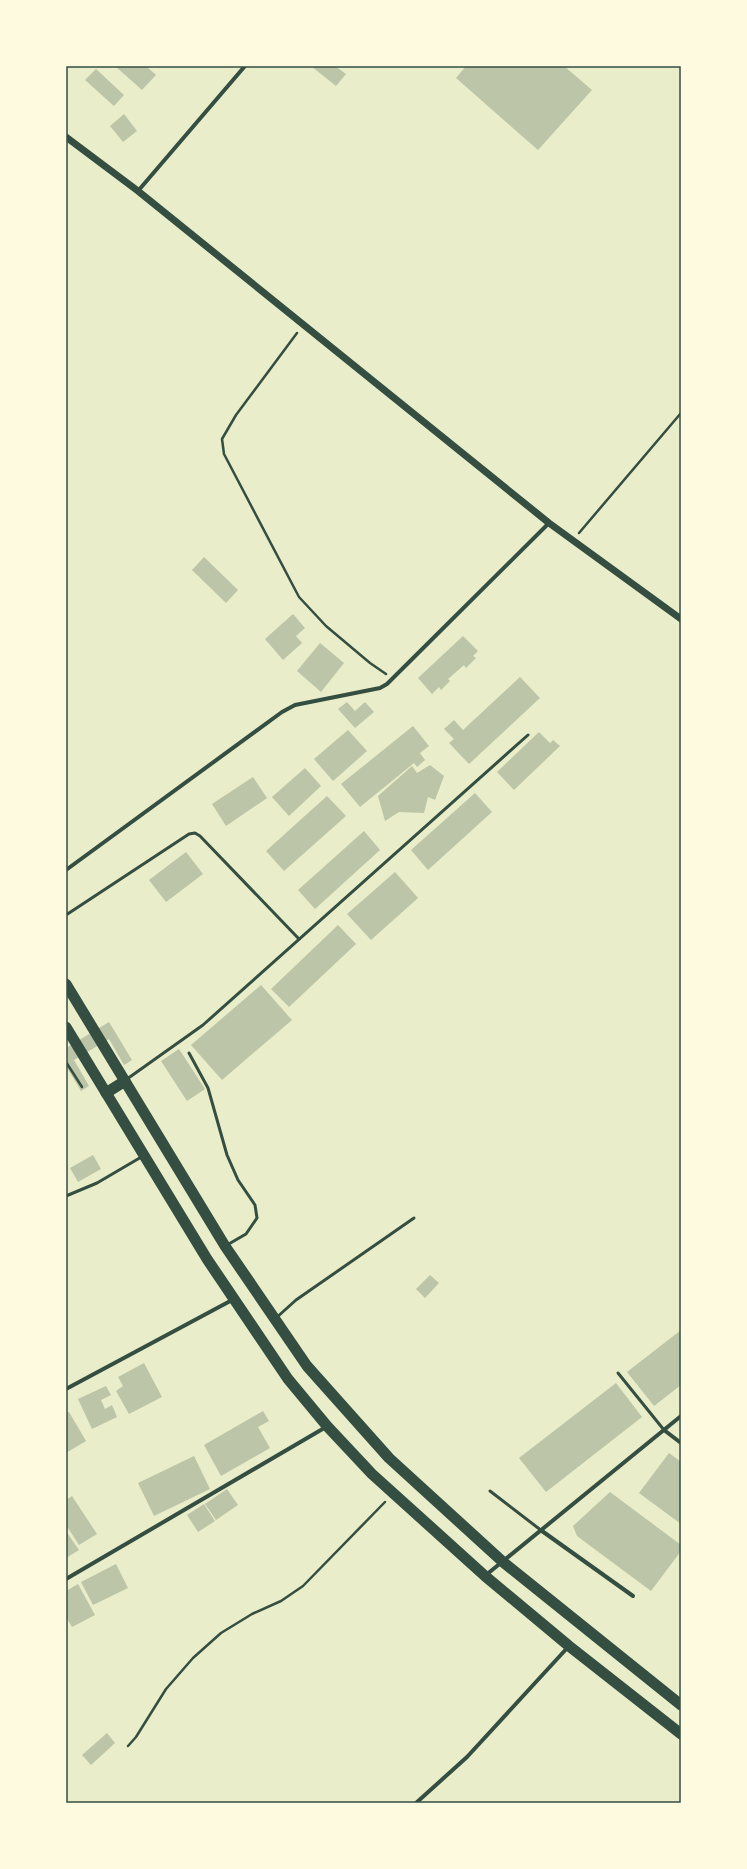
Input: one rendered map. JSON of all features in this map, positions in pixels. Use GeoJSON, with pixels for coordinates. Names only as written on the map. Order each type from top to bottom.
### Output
{"type":"FeatureCollection","features":[{"type":"Feature","properties":{"kind":"highway"},"geometry":{"type":"LineString","coordinates":[[66,984],[225,1246],[307,1366],[389,1458],[503,1562],[681,1705]]}},
{"type":"Feature","properties":{"kind":"highway"},"geometry":{"type":"LineString","coordinates":[[66,1027],[207,1259],[288,1378],[327,1426],[372,1474],[485,1576],[569,1646],[681,1734]]}},
{"type":"Feature","properties":{"kind":"highway"},"geometry":{"type":"LineString","coordinates":[[106,1093],[124,1081]]}},
{"type":"Feature","properties":{"kind":"street"},"geometry":{"type":"LineString","coordinates":[[138,191],[245,66]]}},
{"type":"Feature","properties":{"kind":"street"},"geometry":{"type":"LineString","coordinates":[[66,137],[138,191],[549,523],[681,619]]}},
{"type":"Feature","properties":{"kind":"street"},"geometry":{"type":"LineString","coordinates":[[66,870],[282,712],[295,705],[380,688],[393,678],[549,523]]}},
{"type":"Feature","properties":{"kind":"street"},"geometry":{"type":"LineString","coordinates":[[66,1389],[234,1299]]}},
{"type":"Feature","properties":{"kind":"street"},"geometry":{"type":"LineString","coordinates":[[485,1576],[681,1416]]}},
{"type":"Feature","properties":{"kind":"street"},"geometry":{"type":"LineString","coordinates":[[66,1579],[327,1426]]}},
{"type":"Feature","properties":{"kind":"street"},"geometry":{"type":"LineString","coordinates":[[664,1430],[681,1444]]}},
{"type":"Feature","properties":{"kind":"street"},"geometry":{"type":"LineString","coordinates":[[542,1531],[633,1596]]}},
{"type":"Feature","properties":{"kind":"street"},"geometry":{"type":"LineString","coordinates":[[416,1803],[467,1757],[569,1646]]}},
{"type":"Feature","properties":{"kind":"lane"},"geometry":{"type":"LineString","coordinates":[[124,1081],[203,1025],[528,735]]}},
{"type":"Feature","properties":{"kind":"lane"},"geometry":{"type":"LineString","coordinates":[[66,914],[189,834],[195,833],[200,836],[299,939]]}},
{"type":"Feature","properties":{"kind":"lane"},"geometry":{"type":"LineString","coordinates":[[188,1053],[208,1088],[227,1155],[238,1180],[255,1205],[257,1218],[246,1234],[225,1246]]}},
{"type":"Feature","properties":{"kind":"lane"},"geometry":{"type":"LineString","coordinates":[[66,1196],[97,1183],[144,1156]]}},
{"type":"Feature","properties":{"kind":"lane"},"geometry":{"type":"LineString","coordinates":[[275,1319],[296,1300],[414,1218]]}},
{"type":"Feature","properties":{"kind":"lane"},"geometry":{"type":"LineString","coordinates":[[618,1373],[664,1430]]}},
{"type":"Feature","properties":{"kind":"lane"},"geometry":{"type":"LineString","coordinates":[[490,1491],[542,1531]]}},
{"type":"Feature","properties":{"kind":"path"},"geometry":{"type":"LineString","coordinates":[[303,325],[236,415],[222,439],[224,454],[299,597],[326,626],[350,647],[393,678]]}},
{"type":"Feature","properties":{"kind":"path"},"geometry":{"type":"LineString","coordinates":[[573,541],[681,414]]}},
{"type":"Feature","properties":{"kind":"path"},"geometry":{"type":"LineString","coordinates":[[66,1062],[82,1087]]}},
{"type":"Feature","properties":{"kind":"path"},"geometry":{"type":"LineString","coordinates":[[128,1746],[136,1737],[166,1689],[193,1658],[221,1633],[252,1614],[281,1602],[303,1586],[393,1493]]}},
{"type":"Feature","properties":{"kind":"building"},"geometry":{"type":"Polygon","coordinates":[[[115,66],[146,66],[156,75],[142,90],[115,66]]]}},
{"type":"Feature","properties":{"kind":"building"},"geometry":{"type":"Polygon","coordinates":[[[311,66],[335,66],[346,74],[336,86],[311,66]]]}},
{"type":"Feature","properties":{"kind":"building"},"geometry":{"type":"Polygon","coordinates":[[[466,66],[564,66],[592,90],[538,150],[456,78],[466,66]]]}},
{"type":"Feature","properties":{"kind":"building"},"geometry":{"type":"Polygon","coordinates":[[[96,69],[124,95],[114,106],[85,80],[96,69]]]}},
{"type":"Feature","properties":{"kind":"building"},"geometry":{"type":"Polygon","coordinates":[[[124,114],[137,131],[123,142],[110,126],[124,114]]]}},
{"type":"Feature","properties":{"kind":"building"},"geometry":{"type":"Polygon","coordinates":[[[204,557],[238,590],[226,603],[192,570],[204,557]]]}},
{"type":"Feature","properties":{"kind":"building"},"geometry":{"type":"Polygon","coordinates":[[[293,614],[305,628],[296,636],[302,643],[283,660],[265,639],[293,614]]]}},
{"type":"Feature","properties":{"kind":"building"},"geometry":{"type":"Polygon","coordinates":[[[463,636],[478,651],[473,656],[476,658],[466,668],[464,665],[448,679],[450,681],[441,690],[439,687],[432,694],[418,678],[463,636]]]}},
{"type":"Feature","properties":{"kind":"building"},"geometry":{"type":"Polygon","coordinates":[[[320,643],[344,663],[321,692],[297,671],[320,643]]]}},
{"type":"Feature","properties":{"kind":"building"},"geometry":{"type":"Polygon","coordinates":[[[520,677],[540,698],[469,764],[449,743],[454,739],[444,729],[454,720],[463,730],[520,677]]]}},
{"type":"Feature","properties":{"kind":"building"},"geometry":{"type":"Polygon","coordinates":[[[347,702],[355,711],[365,702],[374,712],[355,728],[338,709],[347,702]]]}},
{"type":"Feature","properties":{"kind":"building"},"geometry":{"type":"Polygon","coordinates":[[[413,726],[429,746],[420,753],[425,760],[417,767],[414,763],[360,807],[341,784],[413,726]]]}},
{"type":"Feature","properties":{"kind":"building"},"geometry":{"type":"Polygon","coordinates":[[[348,730],[367,751],[333,781],[314,759],[348,730]]]}},
{"type":"Feature","properties":{"kind":"building"},"geometry":{"type":"Polygon","coordinates":[[[539,732],[550,743],[553,740],[560,746],[514,790],[497,772],[539,732]]]}},
{"type":"Feature","properties":{"kind":"building"},"geometry":{"type":"Polygon","coordinates":[[[430,765],[444,776],[435,800],[428,797],[424,813],[399,812],[385,821],[378,796],[412,766],[417,773],[430,765]]]}},
{"type":"Feature","properties":{"kind":"building"},"geometry":{"type":"Polygon","coordinates":[[[305,768],[321,786],[289,816],[272,797],[305,768]]]}},
{"type":"Feature","properties":{"kind":"building"},"geometry":{"type":"Polygon","coordinates":[[[253,777],[267,798],[226,826],[212,804],[253,777]]]}},
{"type":"Feature","properties":{"kind":"building"},"geometry":{"type":"Polygon","coordinates":[[[475,793],[492,812],[428,870],[411,850],[475,793]]]}},
{"type":"Feature","properties":{"kind":"building"},"geometry":{"type":"Polygon","coordinates":[[[327,796],[346,816],[284,871],[266,851],[327,796]]]}},
{"type":"Feature","properties":{"kind":"building"},"geometry":{"type":"Polygon","coordinates":[[[364,831],[380,850],[315,909],[298,890],[364,831]]]}},
{"type":"Feature","properties":{"kind":"building"},"geometry":{"type":"Polygon","coordinates":[[[186,852],[203,874],[166,902],[149,880],[186,852]]]}},
{"type":"Feature","properties":{"kind":"building"},"geometry":{"type":"Polygon","coordinates":[[[395,872],[418,898],[371,940],[347,914],[395,872]]]}},
{"type":"Feature","properties":{"kind":"building"},"geometry":{"type":"Polygon","coordinates":[[[338,925],[356,944],[289,1007],[271,989],[338,925]]]}},
{"type":"Feature","properties":{"kind":"building"},"geometry":{"type":"Polygon","coordinates":[[[261,985],[292,1020],[222,1080],[191,1045],[261,985]]]}},
{"type":"Feature","properties":{"kind":"building"},"geometry":{"type":"Polygon","coordinates":[[[109,1022],[132,1060],[124,1065],[109,1039],[74,1060],[89,1086],[81,1091],[66,1066],[66,1048],[109,1022]]]}},
{"type":"Feature","properties":{"kind":"building"},"geometry":{"type":"Polygon","coordinates":[[[179,1049],[205,1089],[187,1101],[161,1061],[179,1049]]]}},
{"type":"Feature","properties":{"kind":"building"},"geometry":{"type":"Polygon","coordinates":[[[93,1155],[101,1169],[78,1182],[70,1168],[93,1155]]]}},
{"type":"Feature","properties":{"kind":"building"},"geometry":{"type":"Polygon","coordinates":[[[430,1275],[439,1283],[425,1298],[416,1289],[430,1275]]]}},
{"type":"Feature","properties":{"kind":"building"},"geometry":{"type":"Polygon","coordinates":[[[681,1330],[681,1385],[654,1406],[627,1372],[681,1330]]]}},
{"type":"Feature","properties":{"kind":"building"},"geometry":{"type":"Polygon","coordinates":[[[144,1363],[162,1397],[129,1414],[116,1391],[123,1386],[118,1377],[144,1363]]]}},
{"type":"Feature","properties":{"kind":"building"},"geometry":{"type":"Polygon","coordinates":[[[616,1383],[642,1417],[546,1492],[519,1458],[616,1383]]]}},
{"type":"Feature","properties":{"kind":"building"},"geometry":{"type":"Polygon","coordinates":[[[106,1386],[111,1395],[101,1400],[105,1409],[112,1405],[117,1417],[92,1429],[78,1399],[106,1386]]]}},
{"type":"Feature","properties":{"kind":"building"},"geometry":{"type":"Polygon","coordinates":[[[263,1411],[269,1421],[258,1427],[270,1448],[221,1476],[204,1445],[263,1411]]]}},
{"type":"Feature","properties":{"kind":"building"},"geometry":{"type":"Polygon","coordinates":[[[69,1412],[86,1441],[66,1453],[66,1413],[69,1412]]]}},
{"type":"Feature","properties":{"kind":"building"},"geometry":{"type":"Polygon","coordinates":[[[669,1453],[681,1462],[681,1524],[639,1493],[669,1453]]]}},
{"type":"Feature","properties":{"kind":"building"},"geometry":{"type":"Polygon","coordinates":[[[194,1456],[210,1489],[154,1516],[138,1483],[194,1456]]]}},
{"type":"Feature","properties":{"kind":"building"},"geometry":{"type":"Polygon","coordinates":[[[227,1489],[238,1505],[216,1520],[205,1504],[227,1489]]]}},
{"type":"Feature","properties":{"kind":"building"},"geometry":{"type":"Polygon","coordinates":[[[610,1492],[681,1545],[681,1551],[651,1591],[577,1536],[573,1526],[610,1492]]]}},
{"type":"Feature","properties":{"kind":"building"},"geometry":{"type":"Polygon","coordinates":[[[72,1496],[97,1534],[79,1545],[66,1525],[66,1500],[72,1496]]]}},
{"type":"Feature","properties":{"kind":"building"},"geometry":{"type":"Polygon","coordinates":[[[204,1504],[215,1521],[198,1532],[187,1515],[204,1504]]]}},
{"type":"Feature","properties":{"kind":"building"},"geometry":{"type":"Polygon","coordinates":[[[66,1531],[79,1550],[66,1558],[66,1531]]]}},
{"type":"Feature","properties":{"kind":"building"},"geometry":{"type":"Polygon","coordinates":[[[116,1564],[128,1588],[93,1605],[81,1582],[116,1564]]]}},
{"type":"Feature","properties":{"kind":"building"},"geometry":{"type":"Polygon","coordinates":[[[78,1584],[95,1615],[72,1627],[66,1617],[66,1600],[68,1598],[66,1591],[78,1584]]]}},
{"type":"Feature","properties":{"kind":"building"},"geometry":{"type":"Polygon","coordinates":[[[107,1733],[115,1743],[91,1765],[82,1755],[107,1733]]]}}]}
